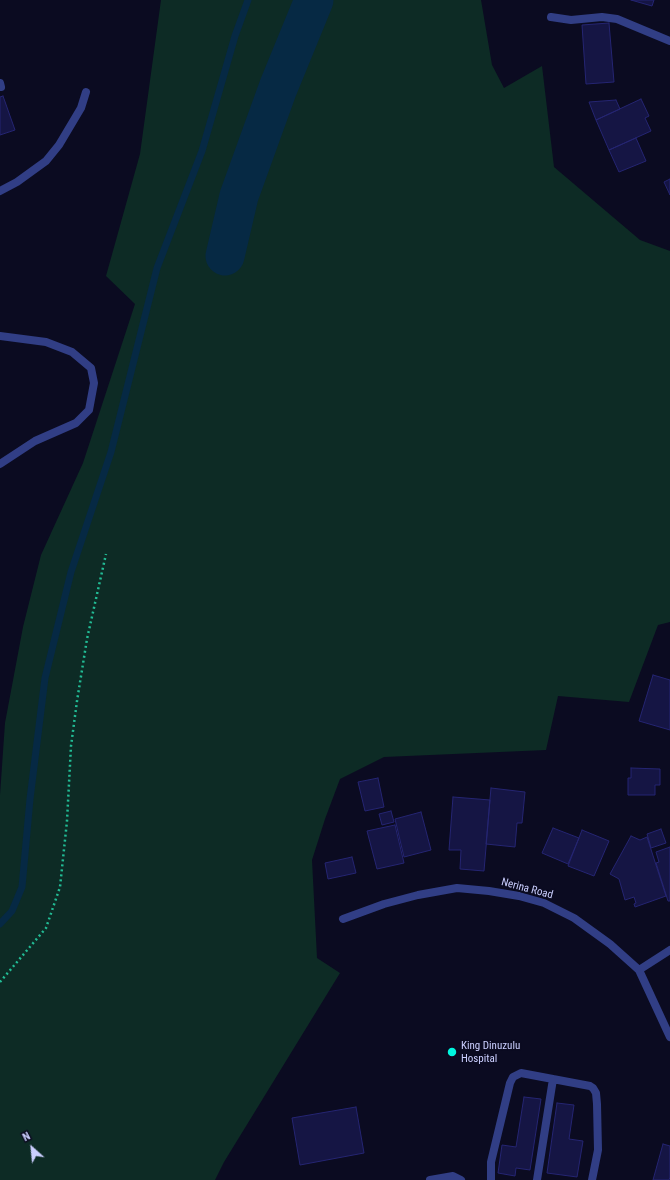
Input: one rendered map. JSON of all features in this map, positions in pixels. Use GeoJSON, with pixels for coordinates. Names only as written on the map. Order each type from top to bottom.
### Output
{"type":"FeatureCollection","features":[{"type":"Feature","properties":{"kind":"street"},"geometry":{"type":"LineString","coordinates":[[551,17],[571,20],[602,18],[617,20],[670,41]]}},
{"type":"Feature","properties":{"kind":"street"},"geometry":{"type":"LineString","coordinates":[[0,191],[18,182],[46,161],[59,145],[81,108],[86,92]]}},
{"type":"Feature","properties":{"kind":"street"},"geometry":{"type":"LineString","coordinates":[[0,336],[46,342],[72,352],[92,368],[94,384],[89,410],[76,422],[35,441],[22,451],[0,464]]}},
{"type":"Feature","properties":{"kind":"street","name":"Nerina Road"},"geometry":{"type":"LineString","coordinates":[[343,919],[384,904],[418,894],[457,888],[489,890],[544,903],[574,918],[610,944],[639,970],[670,1037]]}},
{"type":"Feature","properties":{"kind":"street"},"geometry":{"type":"LineString","coordinates":[[639,970],[670,950]]}},
{"type":"Feature","properties":{"kind":"street"},"geometry":{"type":"LineString","coordinates":[[491,1180],[491,1162],[510,1083],[513,1077],[521,1073],[590,1086],[593,1088],[596,1093],[597,1104],[598,1150],[592,1180]]}},
{"type":"Feature","properties":{"kind":"street"},"geometry":{"type":"LineString","coordinates":[[537,1180],[553,1079]]}},
{"type":"Feature","properties":{"kind":"street"},"geometry":{"type":"LineString","coordinates":[[430,1180],[453,1176],[461,1180]]}},
{"type":"Feature","properties":{"kind":"path"},"geometry":{"type":"LineString","coordinates":[[0,982],[46,928],[60,887],[67,821],[71,746],[77,701],[87,639],[106,554]]}},
{"type":"Feature","properties":{"kind":"green space"},"geometry":{"type":"Polygon","coordinates":[[[161,0],[481,0],[492,65],[504,88],[542,66],[554,167],[640,240],[670,251],[670,622],[658,625],[629,702],[558,696],[546,750],[384,757],[340,779],[312,860],[317,958],[340,973],[224,1162],[215,1180],[0,1180],[0,795],[5,723],[23,627],[41,555],[83,463],[135,304],[106,276],[140,154],[161,0]]]}},
{"type":"Feature","properties":{"kind":"building"},"geometry":{"type":"Polygon","coordinates":[[[631,0],[654,0],[652,6],[631,0]]]}},
{"type":"Feature","properties":{"kind":"building"},"geometry":{"type":"Polygon","coordinates":[[[609,23],[614,82],[586,84],[582,25],[609,23]]]}},
{"type":"Feature","properties":{"kind":"building"},"geometry":{"type":"Polygon","coordinates":[[[3,96],[15,130],[0,135],[0,97],[3,96]]]}},
{"type":"Feature","properties":{"kind":"building"},"geometry":{"type":"Polygon","coordinates":[[[641,99],[649,116],[645,118],[651,131],[609,150],[596,120],[641,99]]]}},
{"type":"Feature","properties":{"kind":"building"},"geometry":{"type":"Polygon","coordinates":[[[616,100],[620,109],[596,120],[589,102],[616,100]]]}},
{"type":"Feature","properties":{"kind":"building"},"geometry":{"type":"Polygon","coordinates":[[[636,138],[646,161],[619,172],[609,150],[636,138]]]}},
{"type":"Feature","properties":{"kind":"building"},"geometry":{"type":"Polygon","coordinates":[[[670,179],[670,195],[664,182],[670,179]]]}},
{"type":"Feature","properties":{"kind":"building"},"geometry":{"type":"Polygon","coordinates":[[[653,675],[670,680],[670,730],[639,721],[653,675]]]}},
{"type":"Feature","properties":{"kind":"building"},"geometry":{"type":"Polygon","coordinates":[[[631,768],[660,769],[660,785],[655,785],[655,795],[628,795],[628,778],[631,778],[631,768]]]}},
{"type":"Feature","properties":{"kind":"building"},"geometry":{"type":"Polygon","coordinates":[[[378,778],[384,807],[365,811],[358,782],[378,778]]]}},
{"type":"Feature","properties":{"kind":"building"},"geometry":{"type":"Polygon","coordinates":[[[491,788],[525,792],[522,823],[517,823],[515,847],[486,844],[491,788]]]}},
{"type":"Feature","properties":{"kind":"building"},"geometry":{"type":"Polygon","coordinates":[[[453,797],[490,800],[484,871],[460,869],[461,850],[449,850],[453,797]]]}},
{"type":"Feature","properties":{"kind":"building"},"geometry":{"type":"Polygon","coordinates":[[[391,811],[394,822],[382,825],[379,814],[391,811]]]}},
{"type":"Feature","properties":{"kind":"building"},"geometry":{"type":"Polygon","coordinates":[[[421,812],[431,850],[404,857],[395,819],[421,812]]]}},
{"type":"Feature","properties":{"kind":"building"},"geometry":{"type":"Polygon","coordinates":[[[395,825],[404,863],[377,869],[367,831],[395,825]]]}},
{"type":"Feature","properties":{"kind":"building"},"geometry":{"type":"Polygon","coordinates":[[[553,828],[579,838],[568,864],[542,853],[553,828]]]}},
{"type":"Feature","properties":{"kind":"building"},"geometry":{"type":"Polygon","coordinates":[[[661,829],[666,843],[651,848],[647,834],[661,829]]]}},
{"type":"Feature","properties":{"kind":"building"},"geometry":{"type":"Polygon","coordinates":[[[582,830],[609,841],[594,876],[568,866],[582,830]]]}},
{"type":"Feature","properties":{"kind":"building"},"geometry":{"type":"Polygon","coordinates":[[[631,836],[640,840],[647,837],[666,896],[635,907],[634,904],[636,903],[634,897],[625,900],[619,879],[610,874],[631,836]]]}},
{"type":"Feature","properties":{"kind":"building"},"geometry":{"type":"Polygon","coordinates":[[[670,847],[670,901],[668,901],[656,863],[659,862],[656,852],[670,847]]]}},
{"type":"Feature","properties":{"kind":"building"},"geometry":{"type":"Polygon","coordinates":[[[352,857],[356,873],[328,879],[325,863],[352,857]]]}},
{"type":"Feature","properties":{"kind":"building"},"geometry":{"type":"Polygon","coordinates":[[[524,1097],[541,1099],[530,1170],[516,1168],[515,1176],[498,1173],[502,1145],[516,1147],[524,1097]]]}},
{"type":"Feature","properties":{"kind":"building"},"geometry":{"type":"Polygon","coordinates":[[[557,1103],[574,1105],[569,1139],[583,1141],[577,1177],[547,1173],[557,1103]]]}},
{"type":"Feature","properties":{"kind":"building"},"geometry":{"type":"Polygon","coordinates":[[[356,1107],[364,1153],[300,1165],[292,1118],[356,1107]]]}},
{"type":"Feature","properties":{"kind":"building"},"geometry":{"type":"Polygon","coordinates":[[[663,1144],[670,1146],[670,1177],[669,1180],[653,1180],[663,1144]]]}},
{"type":"Feature","properties":{"kind":"waterway"},"geometry":{"type":"LineString","coordinates":[[0,924],[12,911],[22,887],[30,799],[45,678],[71,572],[111,452],[157,268],[202,151],[235,36],[248,0]]}},
{"type":"Feature","properties":{"kind":"waterway"},"geometry":{"type":"LineString","coordinates":[[225,256],[239,196],[278,88],[314,0]]}},
{"type":"Feature","properties":{"kind":"place","name":"King Dinuzulu Hospital"},"geometry":{"type":"Point","coordinates":[452,1052]}}]}
